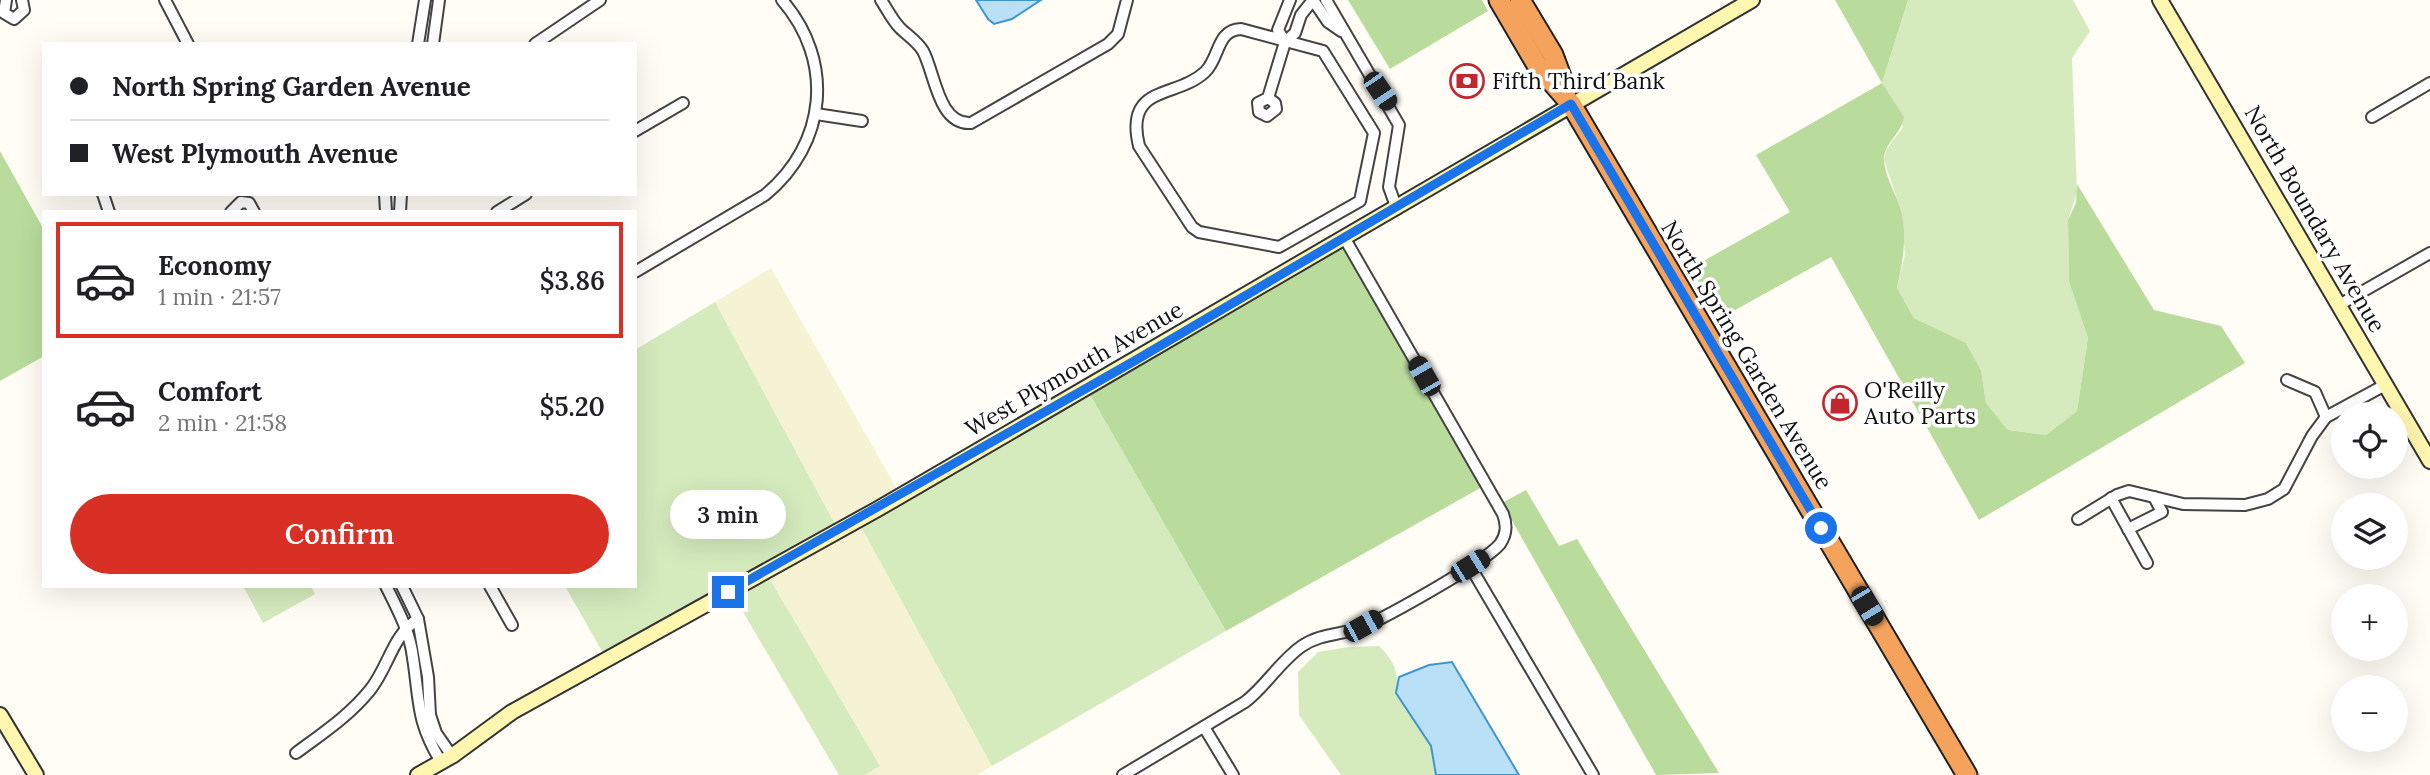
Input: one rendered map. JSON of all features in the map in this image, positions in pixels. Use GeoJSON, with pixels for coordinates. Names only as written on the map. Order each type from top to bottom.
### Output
{"type":"FeatureCollection","features":[{"type":"Feature","properties":{"kind":"highway","name":"North Spring Garden Avenue"},"geometry":{"type":"LineString","coordinates":[[1499,0],[1537,65],[1571,104]]}},
{"type":"Feature","properties":{"kind":"highway","name":"North Spring Garden Avenue"},"geometry":{"type":"LineString","coordinates":[[1520,0],[1553,55],[1571,104],[1967,775]]}},
{"type":"Feature","properties":{"kind":"street"},"geometry":{"type":"LineString","coordinates":[[6,0],[4,13],[14,19],[24,10],[22,0]]}},
{"type":"Feature","properties":{"kind":"street"},"geometry":{"type":"LineString","coordinates":[[165,0],[186,42]]}},
{"type":"Feature","properties":{"kind":"street"},"geometry":{"type":"LineString","coordinates":[[418,42],[425,0]]}},
{"type":"Feature","properties":{"kind":"street"},"geometry":{"type":"LineString","coordinates":[[433,42],[439,0]]}},
{"type":"Feature","properties":{"kind":"street"},"geometry":{"type":"LineString","coordinates":[[538,42],[600,0]]}},
{"type":"Feature","properties":{"kind":"street"},"geometry":{"type":"LineString","coordinates":[[637,271],[765,195],[782,180],[802,150],[816,114],[819,88],[812,54],[794,13],[782,0]]}},
{"type":"Feature","properties":{"kind":"street"},"geometry":{"type":"LineString","coordinates":[[881,0],[897,25],[922,50],[942,102],[952,118],[964,124],[971,124],[1108,44],[1118,34],[1127,0]]}},
{"type":"Feature","properties":{"kind":"street"},"geometry":{"type":"LineString","coordinates":[[1284,43],[1278,30],[1290,0],[1304,12]]}},
{"type":"Feature","properties":{"kind":"street"},"geometry":{"type":"LineString","coordinates":[[1268,98],[1284,43],[1295,33],[1304,12],[1313,0],[1328,23],[1344,32]]}},
{"type":"Feature","properties":{"kind":"street"},"geometry":{"type":"LineString","coordinates":[[1326,0],[1399,125],[1389,187],[1397,209]]}},
{"type":"Feature","properties":{"kind":"street","name":"West Plymouth Avenue"},"geometry":{"type":"LineString","coordinates":[[418,775],[446,759],[512,712],[876,510],[1752,0]]}},
{"type":"Feature","properties":{"kind":"street","name":"North Boundary Avenue"},"geometry":{"type":"LineString","coordinates":[[2160,0],[2430,461]]}},
{"type":"Feature","properties":{"kind":"street"},"geometry":{"type":"LineString","coordinates":[[1234,30],[1284,43],[1318,47],[1327,54],[1374,133],[1360,201],[1279,247],[1199,232],[1192,227],[1139,146],[1138,128],[1142,108],[1156,93],[1177,89],[1204,74],[1222,39],[1234,30]]}},
{"type":"Feature","properties":{"kind":"street"},"geometry":{"type":"LineString","coordinates":[[2372,117],[2430,83]]}},
{"type":"Feature","properties":{"kind":"street"},"geometry":{"type":"LineString","coordinates":[[637,130],[683,103]]}},
{"type":"Feature","properties":{"kind":"street"},"geometry":{"type":"LineString","coordinates":[[816,114],[862,121]]}},
{"type":"Feature","properties":{"kind":"street"},"geometry":{"type":"LineString","coordinates":[[500,210],[524,196]]}},
{"type":"Feature","properties":{"kind":"street"},"geometry":{"type":"LineString","coordinates":[[233,210],[241,202],[248,203],[253,210]]}},
{"type":"Feature","properties":{"kind":"street"},"geometry":{"type":"LineString","coordinates":[[1123,775],[1263,688],[1300,647],[1330,633],[1363,626],[1470,566],[1501,542],[1506,531],[1503,514],[1345,239]]}},
{"type":"Feature","properties":{"kind":"street"},"geometry":{"type":"LineString","coordinates":[[2339,305],[2430,253]]}},
{"type":"Feature","properties":{"kind":"street"},"geometry":{"type":"LineString","coordinates":[[2287,380],[2315,391],[2326,417]]}},
{"type":"Feature","properties":{"kind":"street"},"geometry":{"type":"LineString","coordinates":[[2078,519],[2111,498],[2129,491],[2183,504],[2232,505],[2268,499],[2284,489],[2312,436],[2326,417],[2385,385]]}},
{"type":"Feature","properties":{"kind":"street"},"geometry":{"type":"LineString","coordinates":[[2128,529],[2162,512],[2154,497]]}},
{"type":"Feature","properties":{"kind":"street"},"geometry":{"type":"LineString","coordinates":[[2111,498],[2147,563]]}},
{"type":"Feature","properties":{"kind":"street"},"geometry":{"type":"LineString","coordinates":[[1470,566],[1593,775]]}},
{"type":"Feature","properties":{"kind":"street"},"geometry":{"type":"LineString","coordinates":[[387,588],[406,626],[413,657],[420,723],[446,759]]}},
{"type":"Feature","properties":{"kind":"street"},"geometry":{"type":"LineString","coordinates":[[403,588],[418,619],[430,715],[446,759]]}},
{"type":"Feature","properties":{"kind":"street"},"geometry":{"type":"LineString","coordinates":[[490,588],[512,625]]}},
{"type":"Feature","properties":{"kind":"street"},"geometry":{"type":"LineString","coordinates":[[296,753],[347,716],[372,687],[406,626],[418,619]]}},
{"type":"Feature","properties":{"kind":"street"},"geometry":{"type":"LineString","coordinates":[[0,715],[36,775]]}},
{"type":"Feature","properties":{"kind":"street"},"geometry":{"type":"LineString","coordinates":[[1204,727],[1233,775]]}},
{"type":"Feature","properties":{"kind":"shaded area"},"geometry":{"type":"Polygon","coordinates":[[[771,268],[898,491],[836,526],[715,302],[771,268]]]}},
{"type":"Feature","properties":{"kind":"shaded area"},"geometry":{"type":"Polygon","coordinates":[[[860,525],[992,766],[977,775],[865,775],[880,766],[768,576],[860,525]]]}},
{"type":"Feature","properties":{"kind":"green space"},"geometry":{"type":"Polygon","coordinates":[[[1348,0],[1482,0],[1488,11],[1390,69],[1348,0]]]}},
{"type":"Feature","properties":{"kind":"green space"},"geometry":{"type":"Polygon","coordinates":[[[1835,0],[1908,0],[1882,83],[1835,0]]]}},
{"type":"Feature","properties":{"kind":"green space"},"geometry":{"type":"Polygon","coordinates":[[[1908,0],[2073,0],[2090,31],[2072,58],[2077,193],[2068,220],[2069,280],[2088,338],[2077,411],[2046,435],[2008,430],[1986,403],[1981,370],[1966,343],[1914,318],[1897,288],[1905,254],[1901,211],[1884,160],[1886,150],[1903,127],[1882,83],[1908,0]]]}},
{"type":"Feature","properties":{"kind":"green space"},"geometry":{"type":"Polygon","coordinates":[[[1882,83],[1904,117],[1884,154],[1888,178],[1900,207],[1904,227],[1903,258],[1897,288],[1914,318],[1966,343],[1981,370],[1986,403],[2008,430],[2046,435],[2077,411],[2088,338],[2069,281],[2068,220],[2076,203],[2077,184],[2154,310],[2221,326],[2245,363],[1979,520],[1831,257],[1719,319],[1691,268],[1790,212],[1756,155],[1882,83]]]}},
{"type":"Feature","properties":{"kind":"green space"},"geometry":{"type":"Polygon","coordinates":[[[0,151],[42,226],[42,357],[0,381],[0,151]]]}},
{"type":"Feature","properties":{"kind":"green space"},"geometry":{"type":"Polygon","coordinates":[[[1343,246],[1482,487],[1226,631],[1089,393],[1343,246]]]}},
{"type":"Feature","properties":{"kind":"green space"},"geometry":{"type":"Polygon","coordinates":[[[715,302],[836,526],[604,655],[566,588],[637,588],[637,349],[715,302]]]}},
{"type":"Feature","properties":{"kind":"green space"},"geometry":{"type":"Polygon","coordinates":[[[1089,393],[1226,631],[992,766],[860,525],[1089,393]]]}},
{"type":"Feature","properties":{"kind":"green space"},"geometry":{"type":"Polygon","coordinates":[[[1526,490],[1559,546],[1577,539],[1719,773],[1656,775],[1502,503],[1526,490]]]}},
{"type":"Feature","properties":{"kind":"green space"},"geometry":{"type":"Polygon","coordinates":[[[768,576],[880,766],[865,775],[839,775],[733,595],[768,576]]]}},
{"type":"Feature","properties":{"kind":"green space"},"geometry":{"type":"Polygon","coordinates":[[[244,588],[312,588],[315,594],[263,623],[244,588]]]}},
{"type":"Feature","properties":{"kind":"green space"},"geometry":{"type":"Polygon","coordinates":[[[1379,646],[1395,668],[1396,694],[1431,746],[1436,775],[1341,775],[1299,715],[1298,672],[1318,652],[1379,646]]]}},
{"type":"Feature","properties":{"kind":"water"},"geometry":{"type":"Polygon","coordinates":[[[976,0],[1041,0],[1012,19],[994,24],[976,0]]]}},
{"type":"Feature","properties":{"kind":"water"},"geometry":{"type":"Polygon","coordinates":[[[1452,662],[1519,775],[1436,775],[1431,746],[1396,693],[1399,677],[1429,665],[1452,662]]]}},
{"type":"Feature","properties":{"kind":"place","name":"Fifth Third Bank"},"geometry":{"type":"Point","coordinates":[1467,81]}},
{"type":"Feature","properties":{"kind":"place","name":"O'Reilly Auto Parts"},"geometry":{"type":"Point","coordinates":[1840,403]}},
{"type":"Feature","properties":{"kind":"route"},"geometry":{"type":"LineString","coordinates":[[728,592],[876,510],[1397,209],[1571,104],[1821,528]]}}]}
